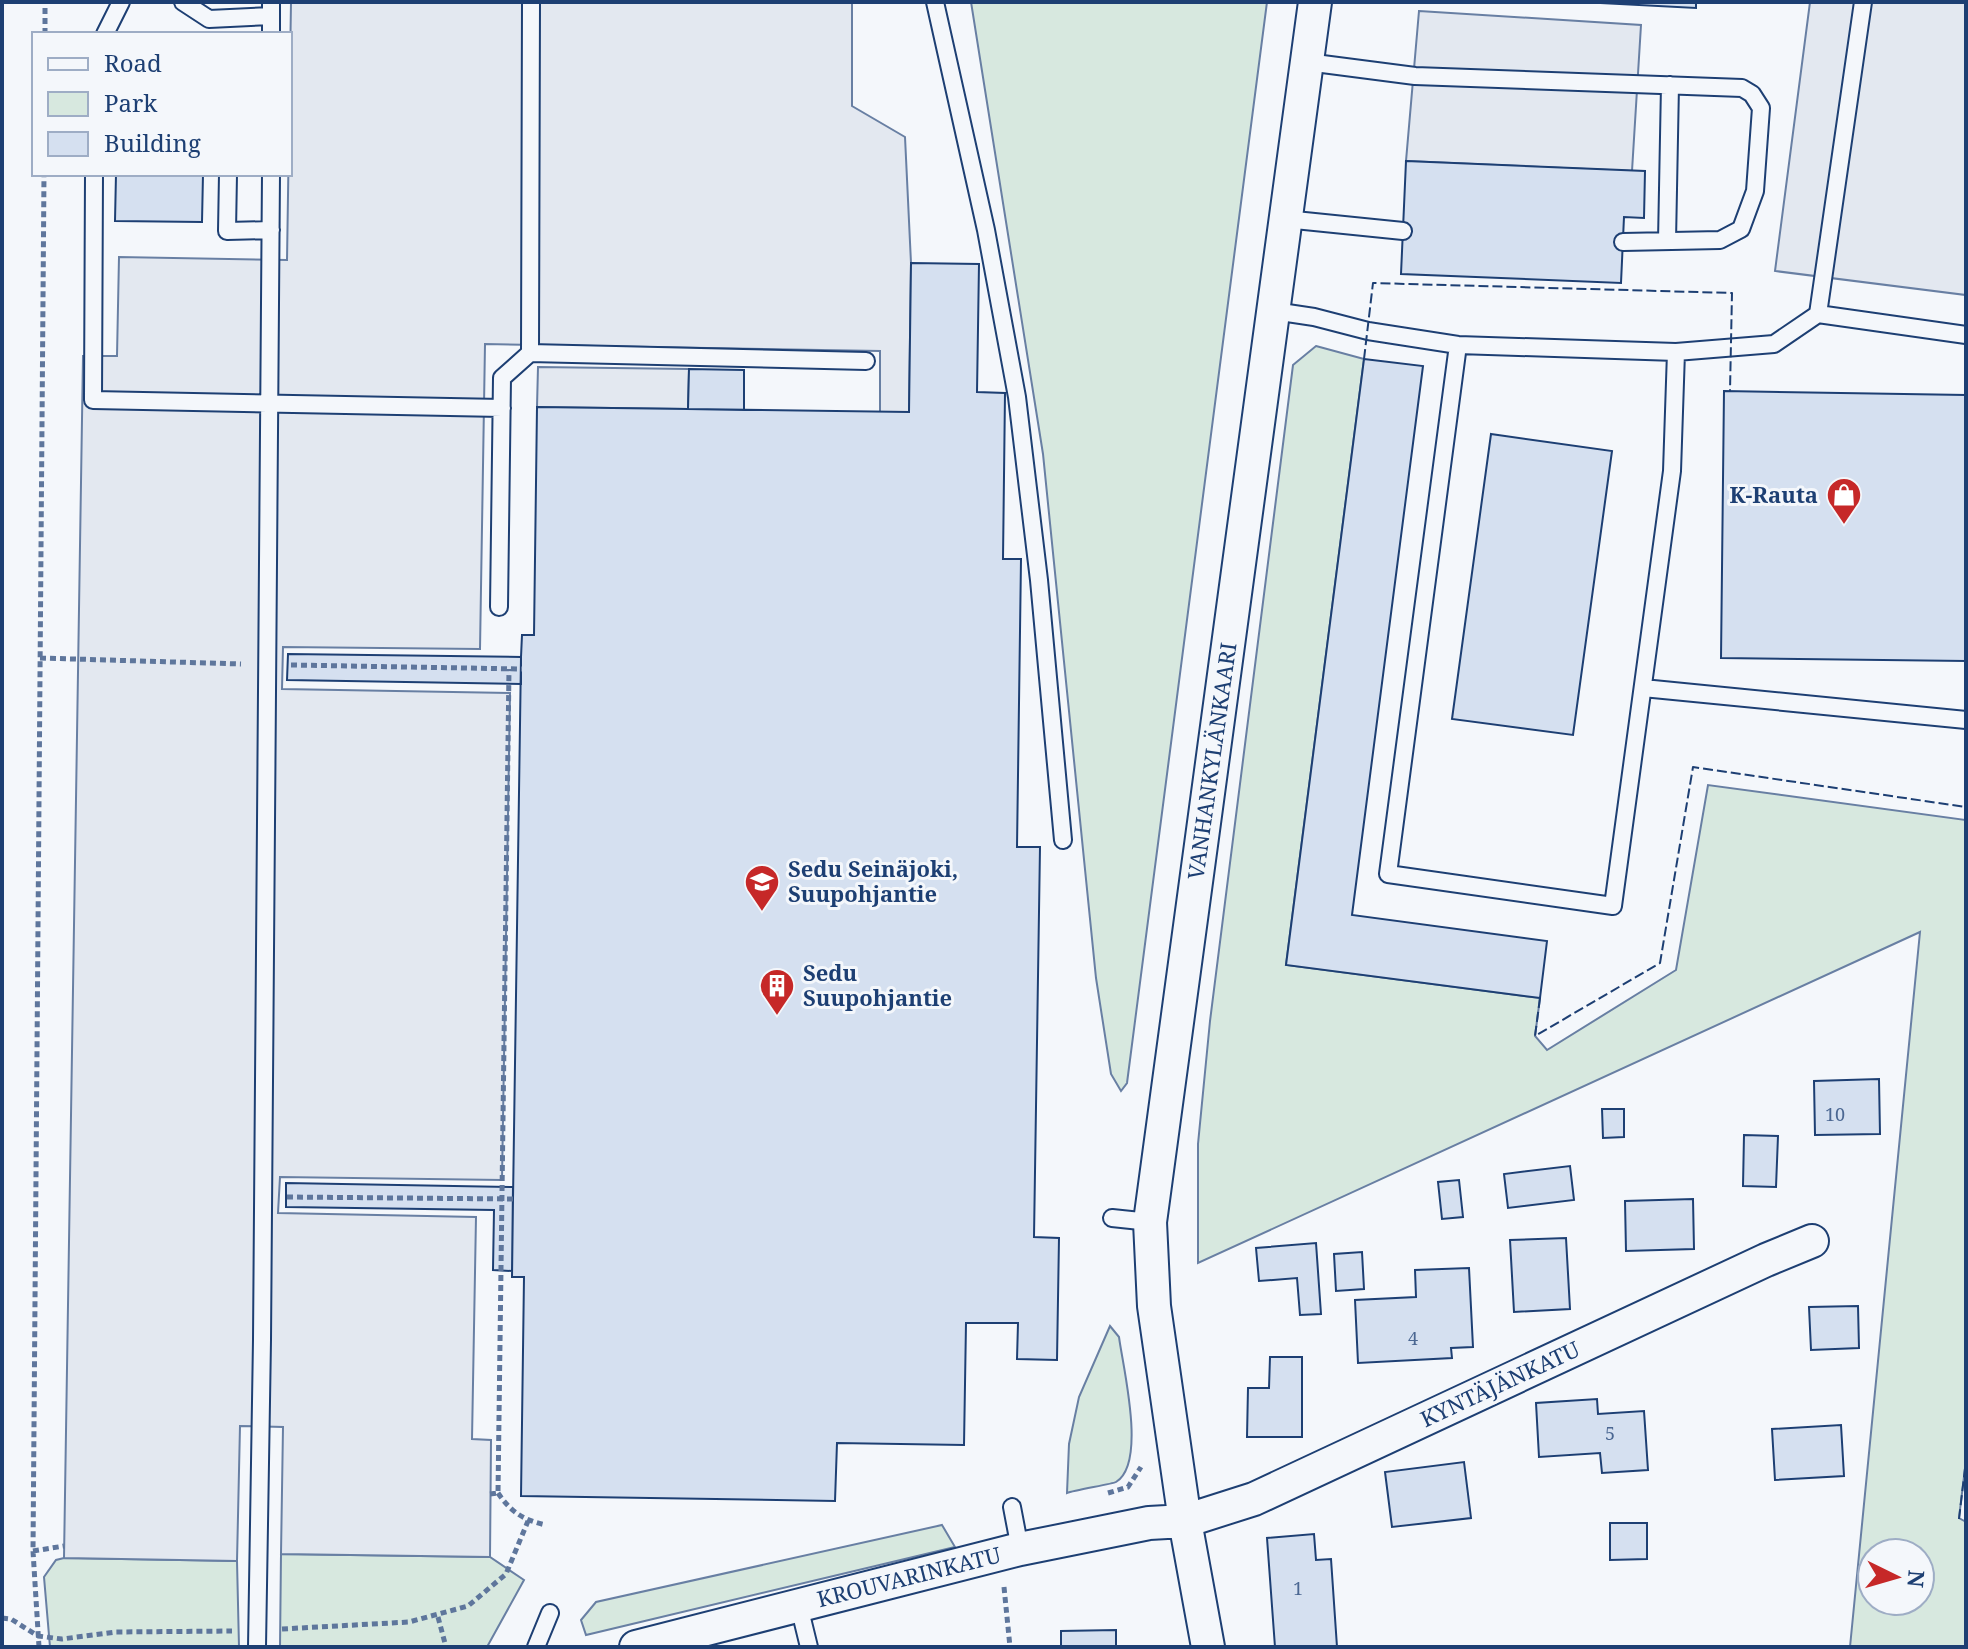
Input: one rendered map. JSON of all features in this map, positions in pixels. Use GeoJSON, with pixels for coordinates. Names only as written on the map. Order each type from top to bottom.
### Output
{"type":"FeatureCollection","features":[{"type":"Feature","properties":{"kind":"street","name":"VANHANKYLÄNKAARI"},"geometry":{"type":"LineString","coordinates":[[1208,1647],[1185,1521],[1154,1306],[1150,1222],[1315,2]]}},
{"type":"Feature","properties":{"kind":"street","name":"KYNTÄJÄNKATU"},"geometry":{"type":"LineString","coordinates":[[1185,1521],[1254,1499],[1812,1241]]}},
{"type":"Feature","properties":{"kind":"street","name":"KROUVARINKATU"},"geometry":{"type":"LineString","coordinates":[[636,1647],[1009,1551],[1149,1523],[1185,1521]]}},
{"type":"Feature","properties":{"kind":"lane"},"geometry":{"type":"LineString","coordinates":[[106,32],[121,2]]}},
{"type":"Feature","properties":{"kind":"lane"},"geometry":{"type":"LineString","coordinates":[[183,2],[209,19],[230,27],[271,9],[271,32]]}},
{"type":"Feature","properties":{"kind":"lane"},"geometry":{"type":"LineString","coordinates":[[530,353],[531,2]]}},
{"type":"Feature","properties":{"kind":"lane"},"geometry":{"type":"LineString","coordinates":[[935,2],[986,230],[1017,397],[1039,580],[1063,840]]}},
{"type":"Feature","properties":{"kind":"lane"},"geometry":{"type":"LineString","coordinates":[[1818,314],[1863,2]]}},
{"type":"Feature","properties":{"kind":"lane"},"geometry":{"type":"LineString","coordinates":[[1307,62],[1415,76],[1742,88],[1752,94],[1761,108],[1755,191],[1741,229],[1720,240],[1623,242]]}},
{"type":"Feature","properties":{"kind":"lane"},"geometry":{"type":"LineString","coordinates":[[1667,241],[1670,85]]}},
{"type":"Feature","properties":{"kind":"lane"},"geometry":{"type":"LineString","coordinates":[[94,176],[93,400],[502,408]]}},
{"type":"Feature","properties":{"kind":"lane"},"geometry":{"type":"LineString","coordinates":[[228,176],[227,231],[271,230]]}},
{"type":"Feature","properties":{"kind":"lane"},"geometry":{"type":"LineString","coordinates":[[257,1639],[271,176]]}},
{"type":"Feature","properties":{"kind":"lane"},"geometry":{"type":"LineString","coordinates":[[1285,219],[1403,231]]}},
{"type":"Feature","properties":{"kind":"lane"},"geometry":{"type":"LineString","coordinates":[[1274,311],[1314,317],[1368,331],[1458,345],[1676,352],[1774,344],[1818,314],[1966,335]]}},
{"type":"Feature","properties":{"kind":"lane"},"geometry":{"type":"LineString","coordinates":[[1458,345],[1388,874],[1613,906],[1672,471],[1676,352]]}},
{"type":"Feature","properties":{"kind":"lane"},"geometry":{"type":"LineString","coordinates":[[499,607],[502,378],[530,353],[866,361]]}},
{"type":"Feature","properties":{"kind":"lane"},"geometry":{"type":"LineString","coordinates":[[1643,688],[1966,720]]}},
{"type":"Feature","properties":{"kind":"lane"},"geometry":{"type":"LineString","coordinates":[[1112,1218],[1150,1222]]}},
{"type":"Feature","properties":{"kind":"lane"},"geometry":{"type":"LineString","coordinates":[[1009,1551],[1012,1507]]}},
{"type":"Feature","properties":{"kind":"lane"},"geometry":{"type":"LineString","coordinates":[[799,1606],[809,1647]]}},
{"type":"Feature","properties":{"kind":"lane"},"geometry":{"type":"LineString","coordinates":[[536,1647],[550,1613]]}},
{"type":"Feature","properties":{"kind":"path"},"geometry":{"type":"LineString","coordinates":[[45,2],[45,32]]}},
{"type":"Feature","properties":{"kind":"path"},"geometry":{"type":"LineString","coordinates":[[39,1647],[33,1551],[44,176]]}},
{"type":"Feature","properties":{"kind":"path"},"geometry":{"type":"LineString","coordinates":[[522,669],[509,669],[498,1493],[510,1510],[528,1521],[546,1525]]}},
{"type":"Feature","properties":{"kind":"path"},"geometry":{"type":"LineString","coordinates":[[263,1197],[513,1199]]}},
{"type":"Feature","properties":{"kind":"path"},"geometry":{"type":"LineString","coordinates":[[490,1494],[498,1493]]}},
{"type":"Feature","properties":{"kind":"path"},"geometry":{"type":"LineString","coordinates":[[2,1618],[11,1619],[38,1636],[62,1639],[116,1632],[257,1639],[438,1617],[468,1606],[506,1574],[528,1521]]}},
{"type":"Feature","properties":{"kind":"path"},"geometry":{"type":"LineString","coordinates":[[33,1551],[64,1546]]}},
{"type":"Feature","properties":{"kind":"path"},"geometry":{"type":"LineString","coordinates":[[1009,1551],[1007,1600],[1010,1647]]}},
{"type":"Feature","properties":{"kind":"path"},"geometry":{"type":"LineString","coordinates":[[438,1617],[446,1647]]}},
{"type":"Feature","properties":{"kind":"green space"},"geometry":{"type":"Polygon","coordinates":[[[971,2],[1267,2],[1127,1083],[1121,1091],[1111,1074],[1096,978],[1043,454],[971,2]]]}},
{"type":"Feature","properties":{"kind":"green space"},"geometry":{"type":"Polygon","coordinates":[[[1316,346],[1364,359],[1286,965],[1540,998],[1535,1036],[1547,1050],[1676,970],[1708,785],[1966,820],[1966,1460],[1959,1518],[1966,1522],[1966,1647],[1850,1647],[1856,1586],[1856,1617],[1936,1617],[1936,1537],[1861,1537],[1920,932],[1198,1263],[1198,1144],[1210,1021],[1293,365],[1316,346]]]}},
{"type":"Feature","properties":{"kind":"green space"},"geometry":{"type":"Polygon","coordinates":[[[1110,1326],[1119,1337],[1128,1391],[1132,1436],[1130,1456],[1125,1472],[1116,1482],[1067,1493],[1069,1444],[1079,1397],[1110,1326]]]}},
{"type":"Feature","properties":{"kind":"green space"},"geometry":{"type":"Polygon","coordinates":[[[942,1525],[955,1547],[586,1635],[581,1620],[596,1602],[942,1525]]]}},
{"type":"Feature","properties":{"kind":"green space"},"geometry":{"type":"Polygon","coordinates":[[[281,1554],[490,1557],[524,1580],[487,1647],[280,1647],[281,1554]]]}},
{"type":"Feature","properties":{"kind":"green space"},"geometry":{"type":"Polygon","coordinates":[[[56,1560],[237,1561],[239,1647],[50,1647],[44,1577],[56,1560]]]}},
{"type":"Feature","properties":{"kind":"shaded area"},"geometry":{"type":"Polygon","coordinates":[[[291,2],[852,2],[852,106],[905,137],[911,263],[909,412],[880,412],[880,351],[485,344],[480,649],[283,647],[282,689],[510,693],[502,1180],[280,1177],[278,1213],[476,1217],[472,1439],[491,1440],[490,1557],[281,1554],[283,1427],[240,1426],[237,1561],[64,1558],[83,356],[117,356],[119,257],[287,260],[288,176],[292,176],[291,2]]]}},
{"type":"Feature","properties":{"kind":"shaded area"},"geometry":{"type":"Polygon","coordinates":[[[1810,2],[1966,2],[1966,295],[1775,271],[1810,2]]]}},
{"type":"Feature","properties":{"kind":"shaded area"},"geometry":{"type":"Polygon","coordinates":[[[1419,11],[1641,25],[1632,171],[1406,161],[1419,11]]]}},
{"type":"Feature","properties":{"kind":"shaded area"},"geometry":{"type":"Polygon","coordinates":[[[538,367],[689,369],[688,409],[537,407],[538,367]]]}},
{"type":"Feature","properties":{"kind":"building"},"geometry":{"type":"Polygon","coordinates":[[[1581,2],[1696,2],[1696,8],[1581,2]]]}},
{"type":"Feature","properties":{"kind":"building"},"geometry":{"type":"Polygon","coordinates":[[[1406,161],[1645,171],[1644,218],[1624,217],[1621,283],[1401,274],[1406,161]]]}},
{"type":"Feature","properties":{"kind":"building"},"geometry":{"type":"Polygon","coordinates":[[[116,176],[203,176],[202,222],[115,221],[116,176]]]}},
{"type":"Feature","properties":{"kind":"building","name":"Sedu Suupohjantie"},"geometry":{"type":"Polygon","coordinates":[[[911,263],[979,264],[977,392],[1005,393],[1003,559],[1021,559],[1017,847],[1040,847],[1034,1237],[1059,1238],[1057,1360],[1017,1359],[1018,1323],[966,1323],[964,1445],[837,1443],[835,1501],[521,1496],[524,1277],[512,1277],[513,1199],[521,657],[522,635],[534,635],[537,407],[909,412],[911,263]]]}},
{"type":"Feature","properties":{"kind":"building"},"geometry":{"type":"Polygon","coordinates":[[[1364,359],[1423,366],[1352,915],[1547,941],[1540,998],[1286,965],[1364,359]]]}},
{"type":"Feature","properties":{"kind":"building"},"geometry":{"type":"Polygon","coordinates":[[[689,369],[744,370],[744,410],[688,409],[689,369]]]}},
{"type":"Feature","properties":{"kind":"building","name":"K-Rauta"},"geometry":{"type":"Polygon","coordinates":[[[1724,391],[1966,395],[1966,661],[1721,658],[1724,391]]]}},
{"type":"Feature","properties":{"kind":"building"},"geometry":{"type":"Polygon","coordinates":[[[1491,434],[1612,451],[1573,735],[1452,719],[1491,434]]]}},
{"type":"Feature","properties":{"kind":"building"},"geometry":{"type":"Polygon","coordinates":[[[288,654],[521,657],[521,684],[287,680],[288,654]]]}},
{"type":"Feature","properties":{"kind":"building"},"geometry":{"type":"Polygon","coordinates":[[[1879,1079],[1880,1134],[1815,1135],[1814,1081],[1879,1079]]]}},
{"type":"Feature","properties":{"kind":"building"},"geometry":{"type":"Polygon","coordinates":[[[1602,1109],[1624,1109],[1624,1137],[1603,1138],[1602,1109]]]}},
{"type":"Feature","properties":{"kind":"building"},"geometry":{"type":"Polygon","coordinates":[[[1744,1135],[1778,1136],[1776,1187],[1743,1186],[1744,1135]]]}},
{"type":"Feature","properties":{"kind":"building"},"geometry":{"type":"Polygon","coordinates":[[[1570,1166],[1574,1200],[1508,1208],[1504,1174],[1570,1166]]]}},
{"type":"Feature","properties":{"kind":"building"},"geometry":{"type":"Polygon","coordinates":[[[1459,1180],[1463,1217],[1442,1219],[1438,1182],[1459,1180]]]}},
{"type":"Feature","properties":{"kind":"building"},"geometry":{"type":"Polygon","coordinates":[[[286,1183],[513,1187],[512,1271],[493,1270],[494,1210],[286,1207],[286,1183]]]}},
{"type":"Feature","properties":{"kind":"building"},"geometry":{"type":"Polygon","coordinates":[[[1693,1199],[1694,1249],[1626,1251],[1625,1201],[1693,1199]]]}},
{"type":"Feature","properties":{"kind":"building"},"geometry":{"type":"Polygon","coordinates":[[[1566,1238],[1570,1309],[1514,1312],[1510,1240],[1566,1238]]]}},
{"type":"Feature","properties":{"kind":"building"},"geometry":{"type":"Polygon","coordinates":[[[1316,1243],[1321,1314],[1300,1315],[1297,1278],[1259,1281],[1256,1248],[1316,1243]]]}},
{"type":"Feature","properties":{"kind":"building"},"geometry":{"type":"Polygon","coordinates":[[[1362,1252],[1364,1289],[1336,1291],[1334,1254],[1362,1252]]]}},
{"type":"Feature","properties":{"kind":"building"},"geometry":{"type":"Polygon","coordinates":[[[1469,1268],[1473,1347],[1451,1348],[1452,1358],[1358,1363],[1355,1300],[1416,1297],[1415,1270],[1469,1268]]]}},
{"type":"Feature","properties":{"kind":"building"},"geometry":{"type":"Polygon","coordinates":[[[1858,1306],[1859,1348],[1811,1350],[1809,1307],[1858,1306]]]}},
{"type":"Feature","properties":{"kind":"building"},"geometry":{"type":"Polygon","coordinates":[[[1270,1357],[1302,1357],[1302,1437],[1247,1437],[1248,1388],[1269,1388],[1270,1357]]]}},
{"type":"Feature","properties":{"kind":"building"},"geometry":{"type":"Polygon","coordinates":[[[1597,1399],[1598,1414],[1644,1411],[1648,1470],[1602,1473],[1600,1453],[1539,1457],[1536,1403],[1597,1399]]]}},
{"type":"Feature","properties":{"kind":"building"},"geometry":{"type":"Polygon","coordinates":[[[1841,1425],[1844,1476],[1775,1480],[1772,1429],[1841,1425]]]}},
{"type":"Feature","properties":{"kind":"building"},"geometry":{"type":"Polygon","coordinates":[[[1464,1462],[1471,1518],[1392,1527],[1385,1472],[1464,1462]]]}},
{"type":"Feature","properties":{"kind":"building"},"geometry":{"type":"Polygon","coordinates":[[[1610,1523],[1647,1523],[1647,1559],[1610,1560],[1610,1523]]]}},
{"type":"Feature","properties":{"kind":"building"},"geometry":{"type":"Polygon","coordinates":[[[1314,1534],[1316,1560],[1331,1559],[1337,1647],[1275,1647],[1267,1538],[1314,1534]]]}},
{"type":"Feature","properties":{"kind":"building"},"geometry":{"type":"Polygon","coordinates":[[[1116,1630],[1116,1647],[1061,1647],[1061,1631],[1116,1630]]]}},
{"type":"Feature","properties":{"kind":"fence"},"geometry":{"type":"LineString","coordinates":[[1364,359],[1373,283],[1732,293],[1730,391]]}},
{"type":"Feature","properties":{"kind":"fence"},"geometry":{"type":"LineString","coordinates":[[1540,998],[1535,1036],[1660,963],[1693,767],[1966,807]]}},
{"type":"Feature","properties":{"kind":"fence"},"geometry":{"type":"LineString","coordinates":[[1959,1519],[1966,1460]]}},
{"type":"Feature","properties":{"kind":"place","name":"K-Rauta"},"geometry":{"type":"Point","coordinates":[1844,526]}},
{"type":"Feature","properties":{"kind":"place","name":"Sedu Seinäjoki, Suupohjantie"},"geometry":{"type":"Point","coordinates":[762,913]}},
{"type":"Feature","properties":{"kind":"place","name":"Sedu Suupohjantie"},"geometry":{"type":"Point","coordinates":[777,1017]}}]}
